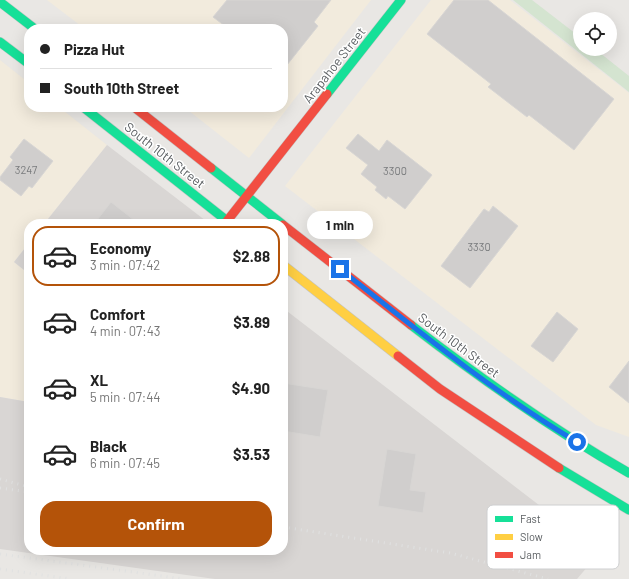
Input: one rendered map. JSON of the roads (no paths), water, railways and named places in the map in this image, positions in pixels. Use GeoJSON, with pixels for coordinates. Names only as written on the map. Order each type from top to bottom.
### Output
{"type":"FeatureCollection","features":[{"type":"Feature","properties":{"kind":"main road","name":"Arapahoe Street"},"geometry":{"type":"LineString","coordinates":[[232,219],[247,196],[402,0]]}},
{"type":"Feature","properties":{"kind":"main road"},"geometry":{"type":"LineString","coordinates":[[0,2],[29,24]]}},
{"type":"Feature","properties":{"kind":"main road"},"geometry":{"type":"LineString","coordinates":[[0,42],[24,60]]}},
{"type":"Feature","properties":{"kind":"main road","name":"South 10th Street"},"geometry":{"type":"LineString","coordinates":[[89,112],[224,219]]}},
{"type":"Feature","properties":{"kind":"main road","name":"South 10th Street"},"geometry":{"type":"LineString","coordinates":[[140,112],[276,219]]}},
{"type":"Feature","properties":{"kind":"main road","name":"South 10th Street"},"geometry":{"type":"LineString","coordinates":[[288,229],[448,354],[507,398],[542,421],[629,473]]}},
{"type":"Feature","properties":{"kind":"main road"},"geometry":{"type":"LineString","coordinates":[[288,269],[440,389],[557,467],[629,510]]}},
{"type":"Feature","properties":{"kind":"railway"},"geometry":{"type":"LineString","coordinates":[[0,479],[24,486]]}},
{"type":"Feature","properties":{"kind":"railway"},"geometry":{"type":"LineString","coordinates":[[0,488],[24,491]]}},
{"type":"Feature","properties":{"kind":"railway"},"geometry":{"type":"LineString","coordinates":[[288,528],[450,553],[487,563]]}},
{"type":"Feature","properties":{"kind":"railway"},"geometry":{"type":"LineString","coordinates":[[0,554],[184,579]]}},
{"type":"Feature","properties":{"kind":"railway"},"geometry":{"type":"LineString","coordinates":[[0,569],[71,579]]}},
{"type":"Feature","properties":{"kind":"railway"},"geometry":{"type":"LineString","coordinates":[[510,569],[548,579]]}}]}
